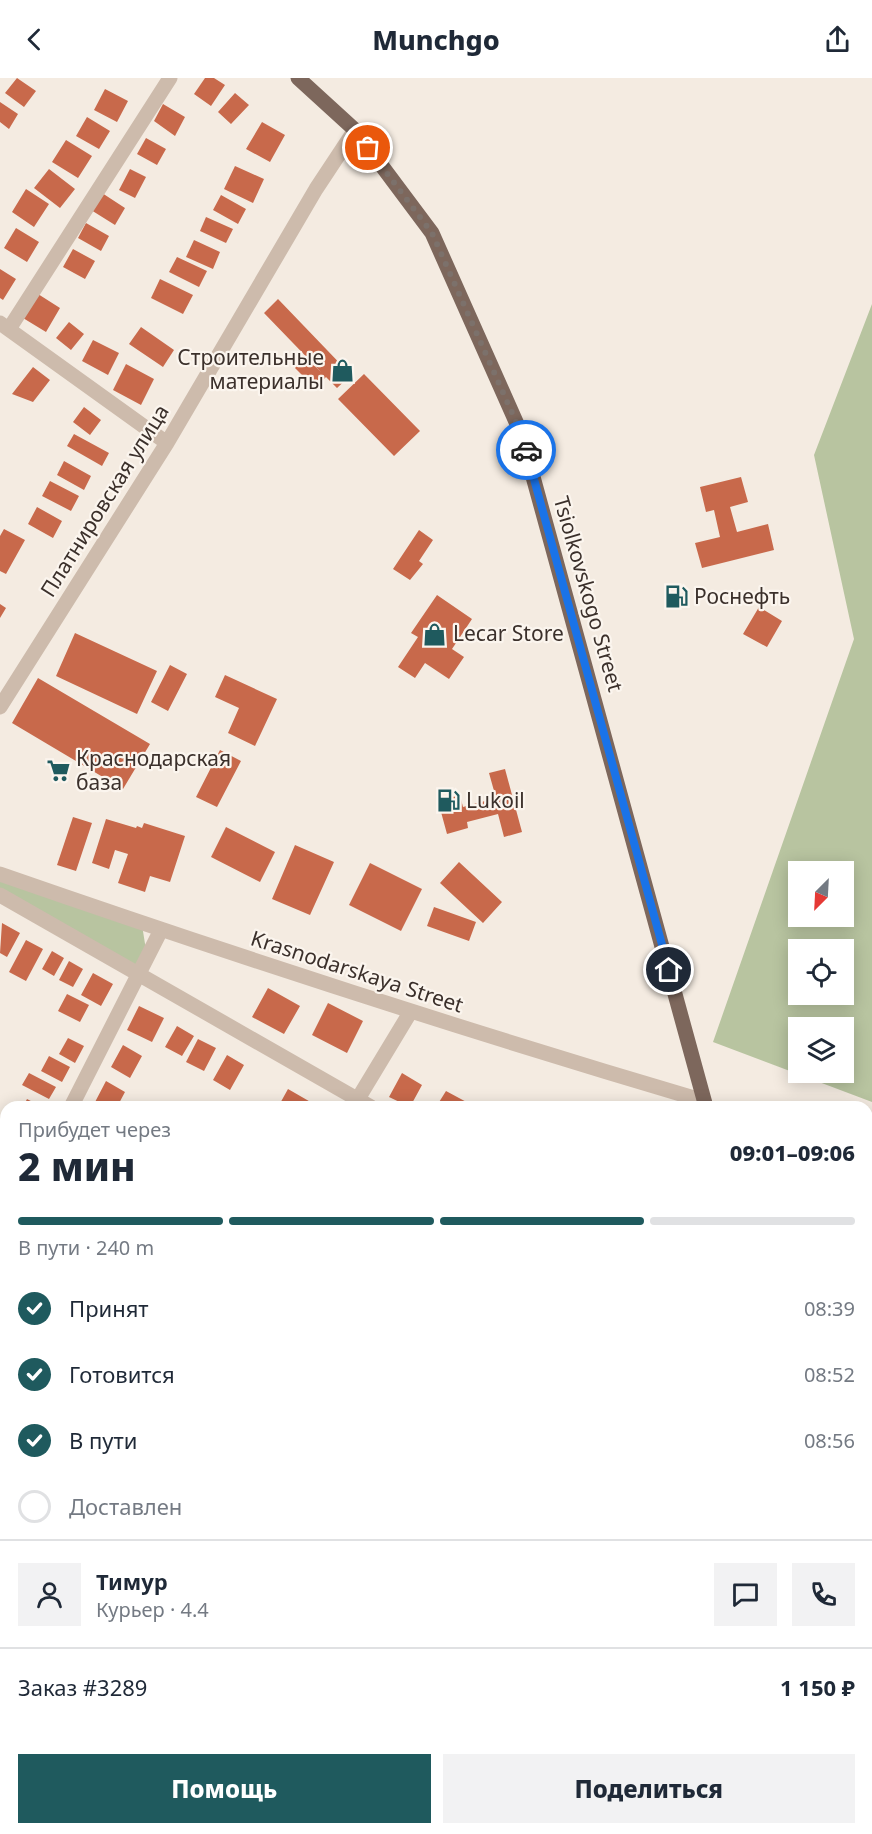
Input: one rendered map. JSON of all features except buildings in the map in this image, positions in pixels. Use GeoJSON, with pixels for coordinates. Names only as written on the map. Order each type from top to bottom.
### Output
{"type":"FeatureCollection","features":[{"type":"Feature","properties":{"kind":"main road","name":"Tsiolkovskogo Street"},"geometry":{"type":"LineString","coordinates":[[298,78],[355,130],[432,233],[521,433],[704,1101]]}},
{"type":"Feature","properties":{"kind":"street"},"geometry":{"type":"LineString","coordinates":[[167,443],[5,326],[170,78]]}},
{"type":"Feature","properties":{"kind":"street","name":"Платнировская улица"},"geometry":{"type":"LineString","coordinates":[[0,707],[167,443],[316,189],[355,130]]}},
{"type":"Feature","properties":{"kind":"street","name":"Krasnodarskaya Street"},"geometry":{"type":"LineString","coordinates":[[0,874],[161,930],[696,1101]]}},
{"type":"Feature","properties":{"kind":"street"},"geometry":{"type":"LineString","coordinates":[[0,895],[355,1101]]}},
{"type":"Feature","properties":{"kind":"street"},"geometry":{"type":"LineString","coordinates":[[73,1101],[161,930]]}},
{"type":"Feature","properties":{"kind":"street"},"geometry":{"type":"LineString","coordinates":[[362,1101],[411,1011]]}},
{"type":"Feature","properties":{"kind":"green space"},"geometry":{"type":"Polygon","coordinates":[[[872,304],[872,1101],[822,1083],[854,1083],[854,1017],[788,1017],[788,1070],[713,1042],[854,639],[814,455],[872,304]]]}},
{"type":"Feature","properties":{"kind":"green space"},"geometry":{"type":"Polygon","coordinates":[[[0,881],[142,925],[146,950],[136,966],[0,888],[0,881]]]}},
{"type":"Feature","properties":{"kind":"way so far"},"geometry":{"type":"LineString","coordinates":[[368,148],[432,233],[521,433],[526,450]]}},
{"type":"Feature","properties":{"kind":"place","name":"Строительные материалы"},"geometry":{"type":"Point","coordinates":[342,370]}},
{"type":"Feature","properties":{"kind":"place","name":"Роснефть"},"geometry":{"type":"Point","coordinates":[676,597]}},
{"type":"Feature","properties":{"kind":"place","name":"Lecar Store"},"geometry":{"type":"Point","coordinates":[435,634]}},
{"type":"Feature","properties":{"kind":"place","name":"Краснодарская база"},"geometry":{"type":"Point","coordinates":[58,771]}},
{"type":"Feature","properties":{"kind":"place","name":"Lukoil"},"geometry":{"type":"Point","coordinates":[448,801]}},
{"type":"Feature","properties":{"kind":"route"},"geometry":{"type":"LineString","coordinates":[[526,450],[669,970]]}}]}
